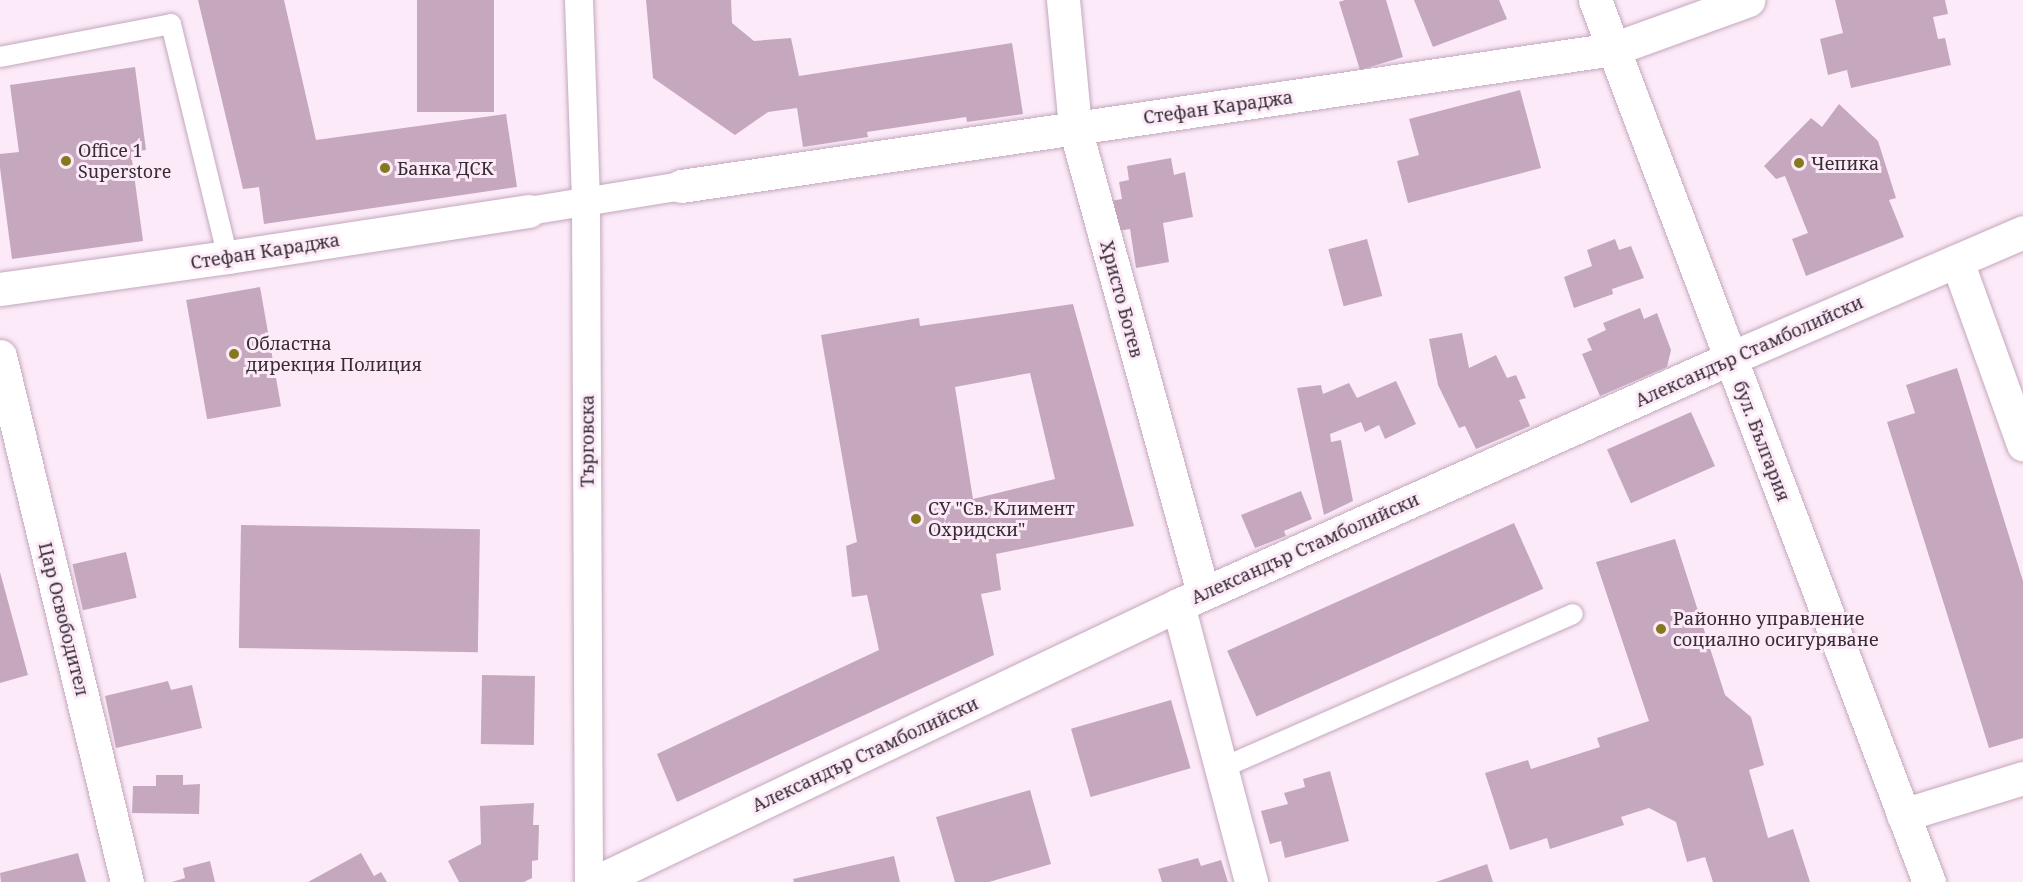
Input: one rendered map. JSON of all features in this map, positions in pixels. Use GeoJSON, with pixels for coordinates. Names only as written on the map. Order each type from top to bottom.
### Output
{"type":"FeatureCollection","features":[{"type":"Feature","properties":{"kind":"street","name":"Търговска"},"geometry":{"type":"LineString","coordinates":[[579,0],[586,203],[590,882]]}},
{"type":"Feature","properties":{"kind":"street","name":"Христо Ботев"},"geometry":{"type":"LineString","coordinates":[[1063,0],[1075,129],[1190,599],[1222,768],[1251,882]]}},
{"type":"Feature","properties":{"kind":"street","name":"бул. България"},"geometry":{"type":"LineString","coordinates":[[1595,0],[1929,882]]}},
{"type":"Feature","properties":{"kind":"street","name":"Стефан Караджа"},"geometry":{"type":"LineString","coordinates":[[681,186],[1613,49],[1748,0]]}},
{"type":"Feature","properties":{"kind":"street"},"geometry":{"type":"LineString","coordinates":[[529,211],[681,186]]}},
{"type":"Feature","properties":{"kind":"street","name":"Стефан Караджа"},"geometry":{"type":"LineString","coordinates":[[0,288],[228,257],[529,211]]}},
{"type":"Feature","properties":{"kind":"street","name":"Александър Стамболийски"},"geometry":{"type":"LineString","coordinates":[[596,882],[1190,599],[1731,358],[2023,232]]}},
{"type":"Feature","properties":{"kind":"street"},"geometry":{"type":"LineString","coordinates":[[1957,261],[2023,444]]}},
{"type":"Feature","properties":{"kind":"street","name":"Цар Освободител"},"geometry":{"type":"LineString","coordinates":[[0,356],[127,882]]}},
{"type":"Feature","properties":{"kind":"street"},"geometry":{"type":"LineString","coordinates":[[1903,815],[2023,778]]}},
{"type":"Feature","properties":{"kind":"lane"},"geometry":{"type":"LineString","coordinates":[[0,57],[171,24],[228,257]]}},
{"type":"Feature","properties":{"kind":"lane"},"geometry":{"type":"LineString","coordinates":[[1222,768],[1573,614]]}},
{"type":"Feature","properties":{"kind":"building"},"geometry":{"type":"Polygon","coordinates":[[[198,0],[284,0],[316,140],[506,114],[517,187],[264,224],[259,187],[243,189],[198,0]]]}},
{"type":"Feature","properties":{"kind":"building"},"geometry":{"type":"Polygon","coordinates":[[[417,0],[494,0],[494,112],[417,112],[417,0]]]}},
{"type":"Feature","properties":{"kind":"building"},"geometry":{"type":"Polygon","coordinates":[[[646,0],[731,0],[732,23],[754,41],[791,38],[799,76],[1012,43],[1023,114],[967,122],[966,117],[867,132],[868,137],[803,147],[797,108],[768,112],[735,135],[653,78],[646,0]]]}},
{"type":"Feature","properties":{"kind":"building"},"geometry":{"type":"Polygon","coordinates":[[[1386,0],[1403,57],[1360,70],[1339,2],[1386,0]]]}},
{"type":"Feature","properties":{"kind":"building"},"geometry":{"type":"Polygon","coordinates":[[[1414,0],[1499,0],[1507,19],[1433,47],[1414,0]]]}},
{"type":"Feature","properties":{"kind":"building"},"geometry":{"type":"Polygon","coordinates":[[[1835,0],[1945,0],[1948,14],[1933,17],[1938,39],[1945,38],[1951,65],[1851,88],[1847,70],[1828,75],[1820,39],[1843,33],[1835,0]]]}},
{"type":"Feature","properties":{"kind":"building","name":"Office 1 Superstore"},"geometry":{"type":"Polygon","coordinates":[[[135,67],[146,150],[131,152],[143,241],[12,259],[0,168],[0,154],[19,152],[10,85],[135,67]]]}},
{"type":"Feature","properties":{"kind":"building"},"geometry":{"type":"Polygon","coordinates":[[[1520,90],[1541,168],[1408,203],[1397,161],[1419,155],[1409,119],[1520,90]]]}},
{"type":"Feature","properties":{"kind":"building"},"geometry":{"type":"Polygon","coordinates":[[[1839,104],[1878,141],[1896,198],[1889,200],[1904,237],[1806,276],[1792,239],[1808,233],[1785,176],[1776,179],[1764,166],[1811,118],[1822,127],[1839,104]]]}},
{"type":"Feature","properties":{"kind":"building"},"geometry":{"type":"Polygon","coordinates":[[[1171,158],[1174,175],[1185,172],[1193,217],[1163,223],[1169,262],[1136,268],[1130,229],[1117,231],[1111,201],[1122,199],[1119,182],[1129,180],[1127,166],[1171,158]]]}},
{"type":"Feature","properties":{"kind":"building"},"geometry":{"type":"Polygon","coordinates":[[[1367,239],[1382,296],[1344,306],[1328,249],[1367,239]]]}},
{"type":"Feature","properties":{"kind":"building"},"geometry":{"type":"Polygon","coordinates":[[[1615,239],[1619,250],[1631,246],[1644,278],[1612,289],[1613,294],[1574,308],[1564,277],[1592,266],[1587,250],[1615,239]]]}},
{"type":"Feature","properties":{"kind":"building","name":"Областна дирекция Полиция"},"geometry":{"type":"Polygon","coordinates":[[[260,287],[281,406],[207,419],[186,300],[260,287]]]}},
{"type":"Feature","properties":{"kind":"building"},"geometry":{"type":"Polygon","coordinates":[[[1073,304],[1134,526],[996,554],[1001,590],[981,594],[994,655],[677,802],[657,754],[879,650],[867,595],[852,597],[846,546],[857,542],[821,335],[919,318],[920,326],[1073,304]],[[1030,373],[955,387],[973,499],[1055,479],[1030,373]]]}},
{"type":"Feature","properties":{"kind":"building"},"geometry":{"type":"Polygon","coordinates":[[[1640,308],[1644,319],[1657,313],[1671,350],[1667,367],[1600,396],[1582,354],[1592,350],[1587,339],[1606,330],[1603,323],[1640,308]]]}},
{"type":"Feature","properties":{"kind":"building"},"geometry":{"type":"Polygon","coordinates":[[[1462,333],[1469,368],[1496,355],[1507,378],[1516,375],[1526,398],[1519,400],[1530,426],[1476,449],[1465,426],[1459,428],[1438,385],[1429,339],[1462,333]]]}},
{"type":"Feature","properties":{"kind":"building"},"geometry":{"type":"Polygon","coordinates":[[[1957,368],[2023,581],[2023,738],[1989,748],[1887,422],[1915,413],[1906,385],[1957,368]]]}},
{"type":"Feature","properties":{"kind":"building"},"geometry":{"type":"Polygon","coordinates":[[[1396,381],[1416,424],[1385,439],[1379,425],[1365,432],[1361,422],[1330,434],[1331,442],[1341,440],[1353,501],[1324,515],[1297,388],[1321,385],[1323,394],[1349,383],[1357,398],[1396,381]]]}},
{"type":"Feature","properties":{"kind":"building"},"geometry":{"type":"Polygon","coordinates":[[[1691,412],[1715,466],[1631,503],[1607,449],[1691,412]]]}},
{"type":"Feature","properties":{"kind":"building"},"geometry":{"type":"Polygon","coordinates":[[[1301,491],[1312,519],[1284,531],[1286,536],[1255,548],[1241,515],[1301,491]]]}},
{"type":"Feature","properties":{"kind":"building"},"geometry":{"type":"Polygon","coordinates":[[[1514,523],[1543,589],[1256,716],[1227,651],[1514,523]]]}},
{"type":"Feature","properties":{"kind":"building"},"geometry":{"type":"Polygon","coordinates":[[[241,525],[480,529],[478,652],[239,648],[241,525]]]}},
{"type":"Feature","properties":{"kind":"building"},"geometry":{"type":"Polygon","coordinates":[[[1675,539],[1725,695],[1751,717],[1764,765],[1749,770],[1768,838],[1793,829],[1810,882],[1713,882],[1705,857],[1687,862],[1676,822],[1649,808],[1621,817],[1624,825],[1550,849],[1547,838],[1510,850],[1485,773],[1528,760],[1531,769],[1600,747],[1597,738],[1649,721],[1596,562],[1675,539]]]}},
{"type":"Feature","properties":{"kind":"building"},"geometry":{"type":"Polygon","coordinates":[[[126,552],[137,598],[83,610],[72,564],[126,552]]]}},
{"type":"Feature","properties":{"kind":"building"},"geometry":{"type":"Polygon","coordinates":[[[0,572],[28,675],[0,683],[0,572]]]}},
{"type":"Feature","properties":{"kind":"building"},"geometry":{"type":"Polygon","coordinates":[[[482,675],[535,676],[534,745],[481,744],[482,675]]]}},
{"type":"Feature","properties":{"kind":"building"},"geometry":{"type":"Polygon","coordinates":[[[168,681],[171,690],[192,685],[202,728],[116,748],[105,696],[168,681]]]}},
{"type":"Feature","properties":{"kind":"building"},"geometry":{"type":"Polygon","coordinates":[[[1171,700],[1191,768],[1091,797],[1071,729],[1171,700]]]}},
{"type":"Feature","properties":{"kind":"building"},"geometry":{"type":"Polygon","coordinates":[[[1330,771],[1349,841],[1285,858],[1281,841],[1270,844],[1261,811],[1288,804],[1284,793],[1305,787],[1303,779],[1330,771]]]}},
{"type":"Feature","properties":{"kind":"building"},"geometry":{"type":"Polygon","coordinates":[[[156,775],[183,775],[183,785],[200,784],[199,814],[132,813],[133,786],[156,786],[156,775]]]}},
{"type":"Feature","properties":{"kind":"building"},"geometry":{"type":"Polygon","coordinates":[[[1030,790],[1051,864],[989,882],[955,882],[936,817],[1030,790]]]}},
{"type":"Feature","properties":{"kind":"building"},"geometry":{"type":"Polygon","coordinates":[[[534,803],[533,825],[539,825],[538,860],[532,861],[532,878],[524,882],[459,882],[448,861],[481,844],[480,806],[534,803]]]}},
{"type":"Feature","properties":{"kind":"building"},"geometry":{"type":"Polygon","coordinates":[[[78,853],[86,882],[1,882],[0,873],[78,853]]]}},
{"type":"Feature","properties":{"kind":"building"},"geometry":{"type":"Polygon","coordinates":[[[361,853],[374,876],[381,872],[387,882],[308,882],[361,853]]]}},
{"type":"Feature","properties":{"kind":"building"},"geometry":{"type":"Polygon","coordinates":[[[894,856],[900,882],[794,882],[793,879],[894,856]]]}},
{"type":"Feature","properties":{"kind":"building"},"geometry":{"type":"Polygon","coordinates":[[[1198,858],[1201,866],[1221,860],[1228,882],[1162,882],[1158,869],[1198,858]]]}},
{"type":"Feature","properties":{"kind":"building"},"geometry":{"type":"Polygon","coordinates":[[[210,861],[215,882],[172,882],[185,878],[183,868],[210,861]]]}},
{"type":"Feature","properties":{"kind":"building"},"geometry":{"type":"Polygon","coordinates":[[[1487,864],[1493,882],[1436,882],[1487,864]]]}},
{"type":"Feature","properties":{"kind":"place","name":"Office 1 Superstore"},"geometry":{"type":"Point","coordinates":[66,161]}},
{"type":"Feature","properties":{"kind":"place","name":"Чепика"},"geometry":{"type":"Point","coordinates":[1799,163]}},
{"type":"Feature","properties":{"kind":"place","name":"Банка ДСК"},"geometry":{"type":"Point","coordinates":[385,168]}},
{"type":"Feature","properties":{"kind":"place","name":"Областна дирекция Полиция"},"geometry":{"type":"Point","coordinates":[234,354]}},
{"type":"Feature","properties":{"kind":"place","name":"СУ \"Св. Климент Охридски\""},"geometry":{"type":"Point","coordinates":[916,519]}},
{"type":"Feature","properties":{"kind":"place","name":"Районно управление социално осигуряване"},"geometry":{"type":"Point","coordinates":[1661,629]}}]}
